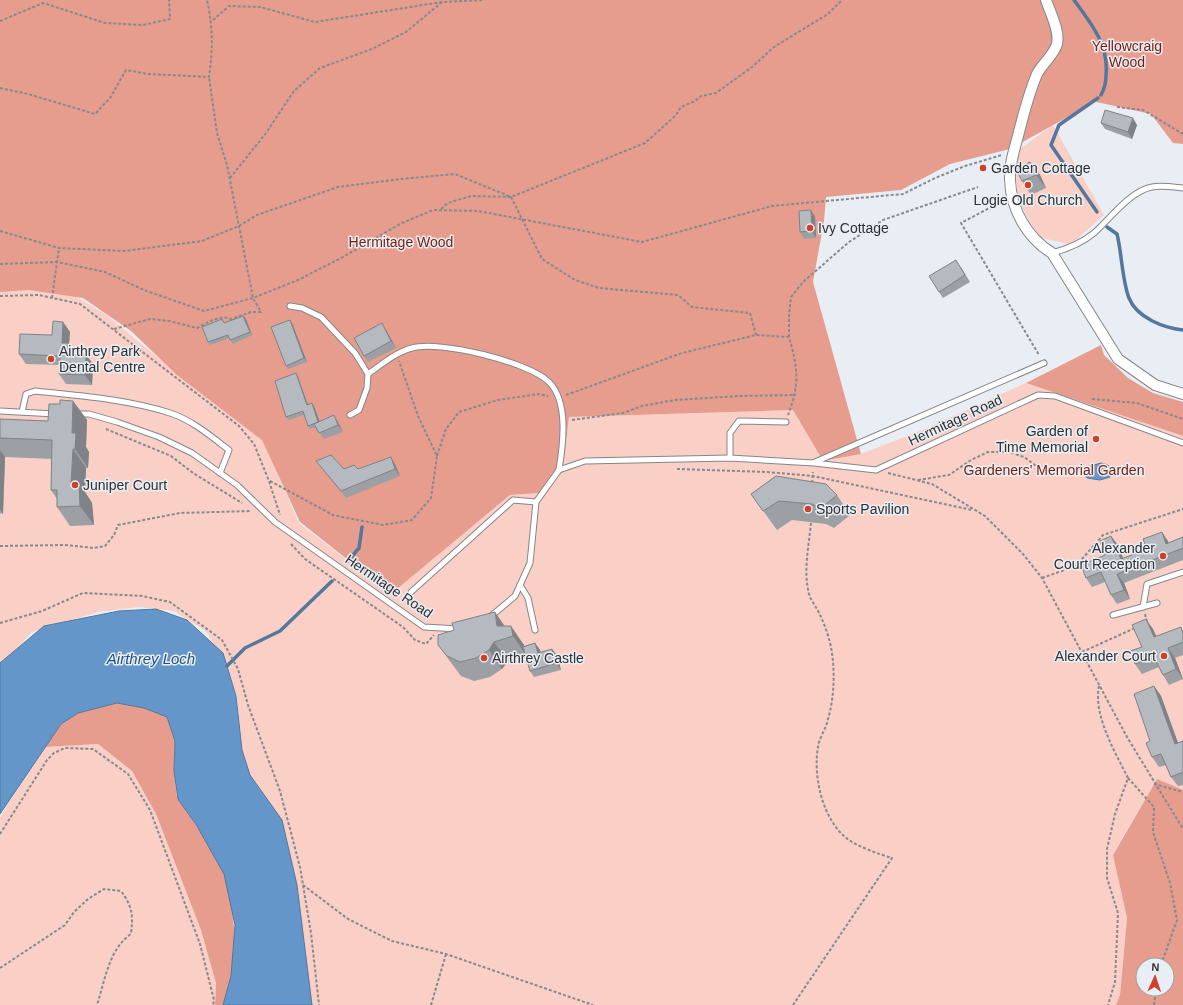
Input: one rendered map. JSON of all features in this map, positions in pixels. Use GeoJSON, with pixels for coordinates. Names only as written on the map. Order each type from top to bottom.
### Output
{"type":"FeatureCollection","features":[{"type":"Feature","properties":{"kind":"street"},"geometry":{"type":"LineString","coordinates":[[1046,0],[1056,29],[1057,44],[1038,73],[1026,104],[1013,152],[1009,179],[1018,214],[1030,234],[1044,248],[1052,253],[1118,359],[1155,385],[1183,394]]}},
{"type":"Feature","properties":{"kind":"lane"},"geometry":{"type":"LineString","coordinates":[[1052,253],[1069,248],[1092,234],[1107,221],[1112,214],[1141,191],[1151,187],[1183,188]]}},
{"type":"Feature","properties":{"kind":"lane"},"geometry":{"type":"LineString","coordinates":[[290,306],[302,308],[321,317],[355,353],[368,374],[367,388],[359,410],[350,415]]}},
{"type":"Feature","properties":{"kind":"lane"},"geometry":{"type":"LineString","coordinates":[[368,374],[397,355],[413,348],[439,347],[471,351],[530,371],[549,382],[558,398],[562,421],[562,447],[559,470],[536,502],[530,563],[515,596],[485,622]]}},
{"type":"Feature","properties":{"kind":"lane"},"geometry":{"type":"LineString","coordinates":[[814,463],[1044,363]]}},
{"type":"Feature","properties":{"kind":"lane"},"geometry":{"type":"LineString","coordinates":[[22,412],[26,394],[35,391],[106,400],[171,413],[204,431],[229,450],[220,473]]}},
{"type":"Feature","properties":{"kind":"lane","name":"Hermitage Road"},"geometry":{"type":"LineString","coordinates":[[876,470],[1038,395],[1055,396],[1183,443]]}},
{"type":"Feature","properties":{"kind":"lane"},"geometry":{"type":"LineString","coordinates":[[0,411],[53,416],[61,414]]}},
{"type":"Feature","properties":{"kind":"lane","name":"Hermitage Road"},"geometry":{"type":"LineString","coordinates":[[68,414],[89,414],[159,437],[192,453],[237,485],[275,522],[424,628],[460,629],[466,627]]}},
{"type":"Feature","properties":{"kind":"lane"},"geometry":{"type":"LineString","coordinates":[[730,458],[730,433],[739,421],[786,422]]}},
{"type":"Feature","properties":{"kind":"lane"},"geometry":{"type":"LineString","coordinates":[[559,470],[589,461],[730,458],[814,463],[876,470]]}},
{"type":"Feature","properties":{"kind":"lane"},"geometry":{"type":"LineString","coordinates":[[411,592],[513,500],[536,502]]}},
{"type":"Feature","properties":{"kind":"lane"},"geometry":{"type":"LineString","coordinates":[[1143,607],[1147,584],[1183,572]]}},
{"type":"Feature","properties":{"kind":"lane"},"geometry":{"type":"LineString","coordinates":[[520,585],[528,598],[535,630]]}},
{"type":"Feature","properties":{"kind":"lane"},"geometry":{"type":"LineString","coordinates":[[1112,615],[1157,604]]}},
{"type":"Feature","properties":{"kind":"path"},"geometry":{"type":"LineString","coordinates":[[0,21],[43,3],[105,23],[143,25],[170,19],[169,0]]}},
{"type":"Feature","properties":{"kind":"path"},"geometry":{"type":"LineString","coordinates":[[114,329],[150,318],[169,320],[197,328],[211,321],[226,317],[231,319],[251,312],[261,312],[253,298],[230,179],[217,132],[209,77],[213,50],[212,21],[207,0]]}},
{"type":"Feature","properties":{"kind":"path"},"geometry":{"type":"LineString","coordinates":[[212,21],[229,6],[260,7],[315,22],[442,2],[482,0]]}},
{"type":"Feature","properties":{"kind":"path"},"geometry":{"type":"LineString","coordinates":[[440,210],[448,203],[471,196],[512,197],[645,143],[676,115],[681,107],[701,96],[716,93],[752,68],[774,47],[828,14],[842,0]]}},
{"type":"Feature","properties":{"kind":"path"},"geometry":{"type":"LineString","coordinates":[[230,179],[266,133],[294,91],[320,68],[372,49],[406,32],[442,2]]}},
{"type":"Feature","properties":{"kind":"path"},"geometry":{"type":"LineString","coordinates":[[0,88],[28,94],[95,114],[110,98],[126,70],[148,74],[209,77]]}},
{"type":"Feature","properties":{"kind":"path"},"geometry":{"type":"LineString","coordinates":[[1117,107],[1143,110],[1183,134]]}},
{"type":"Feature","properties":{"kind":"path"},"geometry":{"type":"LineString","coordinates":[[0,264],[57,262],[105,272],[144,290],[204,311],[253,298],[298,280],[343,257],[402,223],[433,210],[478,211],[523,221],[642,242],[772,206],[903,194],[964,166],[1013,152]]}},
{"type":"Feature","properties":{"kind":"path"},"geometry":{"type":"LineString","coordinates":[[0,231],[59,248],[124,251],[202,241],[239,226],[257,214],[338,188],[401,179],[455,174],[512,197],[542,258],[575,280],[599,288],[678,294],[692,307],[750,313],[756,335]]}},
{"type":"Feature","properties":{"kind":"path"},"geometry":{"type":"LineString","coordinates":[[786,422],[796,395],[798,366],[789,337],[791,297],[803,282],[849,242],[883,220],[978,186]]}},
{"type":"Feature","properties":{"kind":"path"},"geometry":{"type":"LineString","coordinates":[[997,204],[961,223],[1044,363]]}},
{"type":"Feature","properties":{"kind":"path"},"geometry":{"type":"LineString","coordinates":[[52,298],[59,248]]}},
{"type":"Feature","properties":{"kind":"path"},"geometry":{"type":"LineString","coordinates":[[0,296],[39,295],[80,304],[239,426],[254,444],[269,481],[284,528]]}},
{"type":"Feature","properties":{"kind":"path"},"geometry":{"type":"LineString","coordinates":[[269,481],[333,516],[383,525],[412,520],[431,498],[437,456],[446,428],[459,412],[498,400],[538,394],[558,398],[682,353],[756,335],[789,337]]}},
{"type":"Feature","properties":{"kind":"path"},"geometry":{"type":"LineString","coordinates":[[397,355],[418,416],[437,456]]}},
{"type":"Feature","properties":{"kind":"path"},"geometry":{"type":"LineString","coordinates":[[562,421],[623,413],[642,406],[675,400],[739,396],[796,395]]}},
{"type":"Feature","properties":{"kind":"path"},"geometry":{"type":"LineString","coordinates":[[1085,399],[1137,403],[1183,419]]}},
{"type":"Feature","properties":{"kind":"path"},"geometry":{"type":"LineString","coordinates":[[0,546],[66,546],[94,548],[105,546],[114,535],[118,525],[180,513],[254,511],[193,473],[171,456],[102,427]]}},
{"type":"Feature","properties":{"kind":"path"},"geometry":{"type":"LineString","coordinates":[[916,480],[949,475],[971,460],[988,452],[1009,452],[1024,457],[1043,470],[1062,474]]}},
{"type":"Feature","properties":{"kind":"path"},"geometry":{"type":"LineString","coordinates":[[812,484],[814,463]]}},
{"type":"Feature","properties":{"kind":"path"},"geometry":{"type":"LineString","coordinates":[[670,469],[767,472],[813,476],[976,510]]}},
{"type":"Feature","properties":{"kind":"path"},"geometry":{"type":"LineString","coordinates":[[876,470],[932,484],[985,516],[1023,554],[1042,578],[1154,784],[1183,829]]}},
{"type":"Feature","properties":{"kind":"path"},"geometry":{"type":"LineString","coordinates":[[1042,578],[1076,566],[1103,535],[1183,509]]}},
{"type":"Feature","properties":{"kind":"path"},"geometry":{"type":"LineString","coordinates":[[794,1005],[892,858],[878,854],[845,837],[829,815],[822,799],[818,783],[818,747],[828,720],[834,683],[832,653],[828,634],[819,612],[810,596],[806,578],[811,522]]}},
{"type":"Feature","properties":{"kind":"path"},"geometry":{"type":"LineString","coordinates":[[286,539],[305,559],[403,627],[415,640],[426,644],[433,637],[436,628]]}},
{"type":"Feature","properties":{"kind":"path"},"geometry":{"type":"LineString","coordinates":[[0,623],[42,611],[83,593],[142,596],[170,602],[222,640],[237,667],[265,754],[280,792],[300,867],[319,1005]]}},
{"type":"Feature","properties":{"kind":"path"},"geometry":{"type":"LineString","coordinates":[[1082,652],[1148,622],[1143,607]]}},
{"type":"Feature","properties":{"kind":"path"},"geometry":{"type":"LineString","coordinates":[[1099,684],[1097,695],[1104,726],[1128,778],[1154,807],[1153,832],[1170,883],[1177,920],[1164,957]]}},
{"type":"Feature","properties":{"kind":"path"},"geometry":{"type":"LineString","coordinates":[[0,834],[47,760],[54,753],[65,748],[93,749],[128,774],[150,810],[200,944],[214,1000],[213,1005]]}},
{"type":"Feature","properties":{"kind":"path"},"geometry":{"type":"LineString","coordinates":[[1108,1005],[1115,982],[1118,913],[1107,878],[1107,849],[1115,814],[1128,778]]}},
{"type":"Feature","properties":{"kind":"path"},"geometry":{"type":"LineString","coordinates":[[1154,784],[1183,792]]}},
{"type":"Feature","properties":{"kind":"path"},"geometry":{"type":"LineString","coordinates":[[303,884],[348,919],[392,942],[446,954],[593,1005]]}},
{"type":"Feature","properties":{"kind":"path"},"geometry":{"type":"LineString","coordinates":[[0,968],[65,925],[74,912],[88,899],[104,889],[121,891],[130,902],[132,917],[131,934],[121,941],[112,958],[97,1005]]}},
{"type":"Feature","properties":{"kind":"path"},"geometry":{"type":"LineString","coordinates":[[431,1005],[446,954]]}},
{"type":"Feature","properties":{"kind":"green space","name":"Hermitage Wood"},"geometry":{"type":"Polygon","coordinates":[[[0,0],[1183,0],[1183,144],[1173,143],[1151,114],[1092,101],[1073,114],[1010,149],[950,164],[901,190],[826,197],[824,221],[813,282],[861,454],[823,461],[793,410],[569,417],[563,465],[539,493],[510,495],[391,594],[300,522],[262,440],[177,375],[131,331],[83,298],[29,290],[0,292],[0,0]]]}},
{"type":"Feature","properties":{"kind":"green space"},"geometry":{"type":"Polygon","coordinates":[[[1053,125],[1104,215],[1075,241],[1068,244],[1038,237],[1018,199],[1015,161],[1020,149],[1053,125]]]}},
{"type":"Feature","properties":{"kind":"green space","name":"Gardeners' Memorial Garden"},"geometry":{"type":"Polygon","coordinates":[[[22,288],[75,296],[108,316],[151,352],[262,438],[299,523],[391,594],[510,495],[539,493],[563,465],[569,417],[793,410],[823,461],[861,454],[920,431],[1026,383],[1183,436],[1183,790],[1156,780],[1113,854],[1127,918],[1120,995],[1116,1005],[311,1005],[243,766],[237,696],[207,632],[174,611],[139,607],[98,612],[32,632],[0,667],[0,292],[22,288]]]}},
{"type":"Feature","properties":{"kind":"green space"},"geometry":{"type":"Polygon","coordinates":[[[1101,345],[1104,355],[1128,378],[1153,393],[1183,402],[1183,436],[1026,383],[1101,345]]]}},
{"type":"Feature","properties":{"kind":"green space"},"geometry":{"type":"Polygon","coordinates":[[[117,703],[144,708],[167,717],[175,741],[174,771],[177,797],[221,862],[231,902],[235,936],[231,987],[226,1005],[215,1005],[216,983],[201,930],[156,814],[132,771],[98,744],[45,747],[61,724],[77,713],[117,703]]]}},
{"type":"Feature","properties":{"kind":"green space"},"geometry":{"type":"Polygon","coordinates":[[[98,744],[132,771],[156,814],[201,930],[216,983],[215,1005],[0,1005],[0,817],[45,747],[98,744]]]}},
{"type":"Feature","properties":{"kind":"green space"},"geometry":{"type":"Polygon","coordinates":[[[1157,779],[1183,790],[1183,1005],[1116,1005],[1120,995],[1127,918],[1113,855],[1157,779]]]}},
{"type":"Feature","properties":{"kind":"water"},"geometry":{"type":"Polygon","coordinates":[[[1101,463],[1108,465],[1111,469],[1110,477],[1100,480],[1087,478],[1085,475],[1087,467],[1101,463]]]}},
{"type":"Feature","properties":{"kind":"water","name":"Airthrey Loch"},"geometry":{"type":"Polygon","coordinates":[[[156,609],[187,620],[223,653],[236,696],[242,750],[250,775],[282,820],[297,885],[312,1005],[223,1005],[231,976],[235,925],[224,874],[197,826],[178,799],[174,771],[175,741],[167,717],[144,708],[117,703],[78,713],[61,724],[0,814],[0,663],[44,626],[119,611],[156,609]]]}},
{"type":"Feature","properties":{"kind":"building"},"geometry":{"type":"Polygon","coordinates":[[[1105,110],[1133,118],[1128,132],[1101,123],[1105,110]]]}},
{"type":"Feature","properties":{"kind":"building"},"geometry":{"type":"Polygon","coordinates":[[[1030,162],[1036,175],[1022,181],[1016,169],[1030,162]]]}},
{"type":"Feature","properties":{"kind":"building"},"geometry":{"type":"Polygon","coordinates":[[[811,210],[812,231],[800,232],[799,211],[811,210]]]}},
{"type":"Feature","properties":{"kind":"building"},"geometry":{"type":"Polygon","coordinates":[[[956,260],[965,275],[939,292],[929,276],[956,260]]]}},
{"type":"Feature","properties":{"kind":"building"},"geometry":{"type":"Polygon","coordinates":[[[243,316],[250,332],[230,340],[228,335],[208,342],[202,327],[222,319],[224,323],[243,316]]]}},
{"type":"Feature","properties":{"kind":"building"},"geometry":{"type":"Polygon","coordinates":[[[290,320],[304,358],[286,366],[271,327],[290,320]]]}},
{"type":"Feature","properties":{"kind":"building"},"geometry":{"type":"Polygon","coordinates":[[[53,321],[63,322],[62,343],[68,343],[68,354],[86,355],[85,375],[59,374],[60,356],[19,354],[20,334],[52,335],[53,321]]]}},
{"type":"Feature","properties":{"kind":"building"},"geometry":{"type":"Polygon","coordinates":[[[382,323],[391,341],[364,356],[354,338],[382,323]]]}},
{"type":"Feature","properties":{"kind":"building"},"geometry":{"type":"Polygon","coordinates":[[[296,373],[307,405],[312,403],[318,422],[308,426],[303,411],[286,417],[275,381],[296,373]]]}},
{"type":"Feature","properties":{"kind":"building"},"geometry":{"type":"Polygon","coordinates":[[[60,400],[73,401],[72,433],[76,433],[75,449],[73,449],[71,483],[79,483],[80,506],[57,507],[57,490],[51,490],[52,440],[0,438],[0,419],[48,421],[49,404],[60,404],[60,400]]]}},
{"type":"Feature","properties":{"kind":"building"},"geometry":{"type":"Polygon","coordinates":[[[334,415],[338,425],[319,433],[314,424],[334,415]]]}},
{"type":"Feature","properties":{"kind":"building"},"geometry":{"type":"Polygon","coordinates":[[[331,455],[344,469],[354,465],[358,469],[391,457],[395,469],[341,491],[316,461],[331,455]]]}},
{"type":"Feature","properties":{"kind":"building"},"geometry":{"type":"Polygon","coordinates":[[[776,476],[826,484],[837,495],[820,509],[812,504],[779,501],[763,511],[751,494],[776,476]]]}},
{"type":"Feature","properties":{"kind":"building"},"geometry":{"type":"Polygon","coordinates":[[[1162,532],[1166,544],[1183,537],[1183,548],[1117,574],[1124,590],[1111,595],[1101,572],[1086,578],[1081,565],[1105,555],[1100,541],[1111,536],[1121,559],[1147,549],[1143,539],[1162,532]]]}},
{"type":"Feature","properties":{"kind":"building"},"geometry":{"type":"Polygon","coordinates":[[[495,612],[497,626],[511,626],[513,636],[494,642],[489,650],[476,658],[460,662],[447,656],[438,645],[438,635],[454,630],[452,623],[495,612]]]}},
{"type":"Feature","properties":{"kind":"building"},"geometry":{"type":"Polygon","coordinates":[[[1146,619],[1154,637],[1181,627],[1183,642],[1168,648],[1176,669],[1163,675],[1154,657],[1135,664],[1130,651],[1142,647],[1132,625],[1146,619]]]}},
{"type":"Feature","properties":{"kind":"building"},"geometry":{"type":"Polygon","coordinates":[[[535,643],[538,653],[552,649],[556,663],[530,671],[523,647],[535,643]]]}},
{"type":"Feature","properties":{"kind":"building"},"geometry":{"type":"Polygon","coordinates":[[[1154,686],[1175,744],[1183,741],[1183,772],[1171,777],[1161,754],[1152,757],[1146,743],[1150,741],[1134,694],[1154,686]]]}},
{"type":"Feature","properties":{"kind":"waterway"},"geometry":{"type":"LineString","coordinates":[[1074,0],[1098,35],[1105,54],[1106,81],[1101,95]]}},
{"type":"Feature","properties":{"kind":"waterway"},"geometry":{"type":"LineString","coordinates":[[1097,212],[1051,145],[1059,125],[1098,98]]}},
{"type":"Feature","properties":{"kind":"waterway"},"geometry":{"type":"LineString","coordinates":[[1107,227],[1117,234],[1125,283],[1129,298],[1133,305],[1138,311],[1152,321],[1168,327],[1183,330]]}},
{"type":"Feature","properties":{"kind":"waterway"},"geometry":{"type":"LineString","coordinates":[[348,561],[359,548],[362,527]]}},
{"type":"Feature","properties":{"kind":"waterway"},"geometry":{"type":"LineString","coordinates":[[227,666],[245,648],[280,631],[332,581]]}},
{"type":"Feature","properties":{"kind":"place","name":"Garden Cottage"},"geometry":{"type":"Point","coordinates":[983,168]}},
{"type":"Feature","properties":{"kind":"place","name":"Logie Old Church"},"geometry":{"type":"Point","coordinates":[1028,185]}},
{"type":"Feature","properties":{"kind":"place","name":"Ivy Cottage"},"geometry":{"type":"Point","coordinates":[810,228]}},
{"type":"Feature","properties":{"kind":"place","name":"Airthrey Park Dental Centre"},"geometry":{"type":"Point","coordinates":[51,359]}},
{"type":"Feature","properties":{"kind":"place","name":"Garden of Time Memorial"},"geometry":{"type":"Point","coordinates":[1096,439]}},
{"type":"Feature","properties":{"kind":"place","name":"Juniper Court"},"geometry":{"type":"Point","coordinates":[75,485]}},
{"type":"Feature","properties":{"kind":"place","name":"Sports Pavilion"},"geometry":{"type":"Point","coordinates":[808,509]}},
{"type":"Feature","properties":{"kind":"place","name":"Alexander Court Reception"},"geometry":{"type":"Point","coordinates":[1163,556]}},
{"type":"Feature","properties":{"kind":"place","name":"Alexander Court"},"geometry":{"type":"Point","coordinates":[1164,656]}},
{"type":"Feature","properties":{"kind":"place","name":"Airthrey Castle"},"geometry":{"type":"Point","coordinates":[484,658]}},
{"type":"Feature","properties":{"kind":"park label","name":"Yellowcraig Wood"},"geometry":{"type":"Point","coordinates":[1127,54]}}]}
